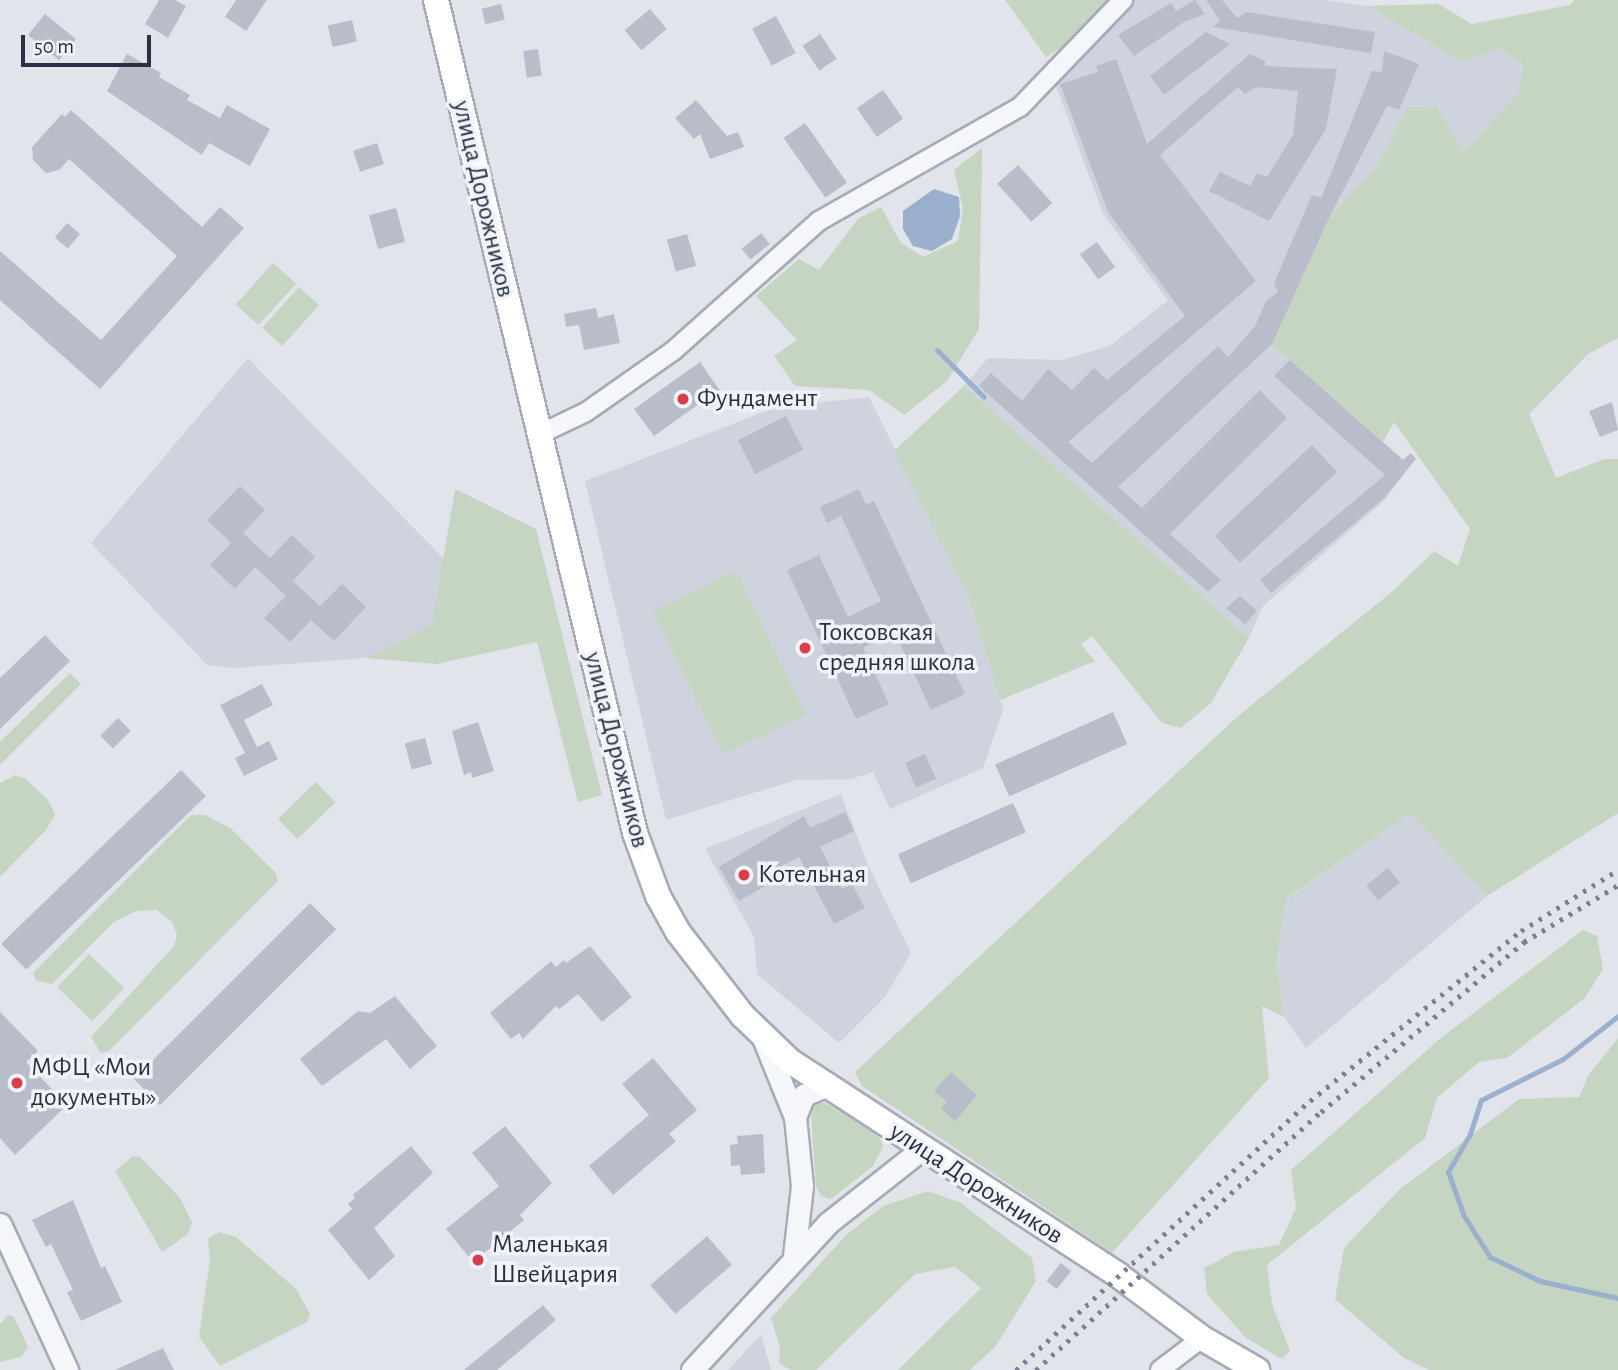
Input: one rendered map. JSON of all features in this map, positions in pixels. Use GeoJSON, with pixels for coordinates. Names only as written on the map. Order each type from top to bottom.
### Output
{"type":"FeatureCollection","features":[{"type":"Feature","properties":{"kind":"main road","name":"улица Дорожников"},"geometry":{"type":"LineString","coordinates":[[436,0],[538,435],[643,860],[658,896],[702,968],[762,1036],[825,1086],[1129,1284],[1202,1338],[1257,1370]]}},
{"type":"Feature","properties":{"kind":"street"},"geometry":{"type":"LineString","coordinates":[[538,435],[586,412],[673,351],[819,221],[1020,107],[1123,0]]}},
{"type":"Feature","properties":{"kind":"street"},"geometry":{"type":"LineString","coordinates":[[762,1036],[795,1116],[802,1186],[794,1256]]}},
{"type":"Feature","properties":{"kind":"street"},"geometry":{"type":"LineString","coordinates":[[795,1116],[804,1095],[825,1086]]}},
{"type":"Feature","properties":{"kind":"street"},"geometry":{"type":"LineString","coordinates":[[692,1370],[794,1256],[922,1149]]}},
{"type":"Feature","properties":{"kind":"street"},"geometry":{"type":"LineString","coordinates":[[0,1224],[67,1370]]}},
{"type":"Feature","properties":{"kind":"street"},"geometry":{"type":"LineString","coordinates":[[1160,1370],[1202,1338]]}},
{"type":"Feature","properties":{"kind":"shaded area"},"geometry":{"type":"Polygon","coordinates":[[[1134,0],[1323,0],[1367,6],[1462,62],[1499,49],[1524,64],[1518,93],[1464,152],[1436,106],[1407,107],[1377,167],[1330,216],[1272,344],[1410,466],[1384,501],[1263,606],[1249,638],[964,386],[988,358],[1061,360],[1110,346],[1168,300],[1103,214],[1055,83],[1134,0]]]}},
{"type":"Feature","properties":{"kind":"shaded area"},"geometry":{"type":"Polygon","coordinates":[[[248,358],[445,560],[432,624],[366,658],[234,668],[207,665],[91,543],[248,358]]]}},
{"type":"Feature","properties":{"kind":"shaded area","name":"Токсовская средняя школа"},"geometry":{"type":"Polygon","coordinates":[[[869,397],[969,597],[1003,710],[983,768],[890,809],[873,772],[851,779],[796,780],[666,820],[585,481],[777,407],[869,397]]]}},
{"type":"Feature","properties":{"kind":"shaded area"},"geometry":{"type":"Polygon","coordinates":[[[841,794],[868,865],[911,953],[885,997],[839,1043],[757,974],[754,937],[705,849],[841,794]]]}},
{"type":"Feature","properties":{"kind":"shaded area"},"geometry":{"type":"Polygon","coordinates":[[[1412,812],[1487,896],[1306,1048],[1284,1017],[1276,960],[1287,899],[1412,812]]]}},
{"type":"Feature","properties":{"kind":"shaded area"},"geometry":{"type":"Polygon","coordinates":[[[761,1334],[771,1370],[728,1370],[732,1366],[761,1334]]]}},
{"type":"Feature","properties":{"kind":"green space"},"geometry":{"type":"Polygon","coordinates":[[[1005,0],[1115,0],[1085,33],[1046,57],[1005,0]]]}},
{"type":"Feature","properties":{"kind":"green space"},"geometry":{"type":"Polygon","coordinates":[[[1575,0],[1618,0],[1618,338],[1588,354],[1529,414],[1556,478],[1604,459],[1618,459],[1618,813],[1487,896],[1411,813],[1287,898],[1276,960],[1284,1017],[1262,1006],[1269,1078],[1112,1253],[862,1086],[855,1072],[1238,716],[1393,591],[1434,551],[1458,566],[1470,529],[1394,422],[1383,442],[1272,344],[1330,216],[1377,167],[1407,107],[1436,106],[1464,152],[1518,93],[1524,64],[1499,49],[1462,62],[1367,6],[1438,4],[1472,24],[1570,5],[1575,0]]]}},
{"type":"Feature","properties":{"kind":"green space"},"geometry":{"type":"Polygon","coordinates":[[[982,148],[979,329],[947,381],[904,415],[869,390],[795,386],[774,356],[797,340],[756,296],[799,259],[819,270],[858,219],[881,207],[901,243],[923,257],[958,241],[963,208],[954,170],[982,148]]]}},
{"type":"Feature","properties":{"kind":"green space"},"geometry":{"type":"Polygon","coordinates":[[[273,263],[296,284],[259,325],[236,305],[273,263]]]}},
{"type":"Feature","properties":{"kind":"green space"},"geometry":{"type":"Polygon","coordinates":[[[299,287],[319,305],[282,346],[262,328],[299,287]]]}},
{"type":"Feature","properties":{"kind":"green space"},"geometry":{"type":"Polygon","coordinates":[[[964,386],[1249,638],[1211,703],[1181,728],[1162,723],[1092,636],[1081,644],[1095,661],[1000,700],[969,597],[894,451],[964,386]]]}},
{"type":"Feature","properties":{"kind":"green space"},"geometry":{"type":"Polygon","coordinates":[[[455,489],[536,529],[602,795],[578,802],[537,642],[436,664],[366,658],[432,624],[455,489]]]}},
{"type":"Feature","properties":{"kind":"green space"},"geometry":{"type":"Polygon","coordinates":[[[736,571],[806,714],[723,754],[653,611],[736,571]]]}},
{"type":"Feature","properties":{"kind":"green space"},"geometry":{"type":"Polygon","coordinates":[[[70,673],[81,684],[0,765],[0,742],[70,673]]]}},
{"type":"Feature","properties":{"kind":"green space"},"geometry":{"type":"Polygon","coordinates":[[[15,775],[26,779],[48,800],[55,814],[46,830],[0,877],[0,783],[15,775]]]}},
{"type":"Feature","properties":{"kind":"green space"},"geometry":{"type":"Polygon","coordinates":[[[316,782],[335,802],[297,839],[278,819],[316,782]]]}},
{"type":"Feature","properties":{"kind":"green space"},"geometry":{"type":"Polygon","coordinates":[[[191,815],[205,815],[230,828],[275,872],[278,881],[109,1051],[101,1053],[91,1037],[174,946],[177,935],[172,922],[157,910],[136,911],[114,922],[52,984],[36,980],[33,973],[191,815]]]}},
{"type":"Feature","properties":{"kind":"green space"},"geometry":{"type":"Polygon","coordinates":[[[1583,930],[1597,936],[1603,969],[1585,998],[1507,1058],[1479,1062],[1437,1098],[1425,1138],[1267,1265],[1272,1304],[1290,1351],[1282,1359],[1246,1338],[1207,1294],[1204,1268],[1234,1252],[1279,1245],[1296,1208],[1291,1170],[1442,1037],[1583,930]]]}},
{"type":"Feature","properties":{"kind":"green space"},"geometry":{"type":"Polygon","coordinates":[[[89,954],[124,988],[92,1021],[57,987],[89,954]]]}},
{"type":"Feature","properties":{"kind":"green space"},"geometry":{"type":"Polygon","coordinates":[[[1618,1038],[1618,1370],[1429,1370],[1404,1358],[1335,1299],[1344,1248],[1399,1190],[1519,1099],[1579,1097],[1588,1076],[1618,1038]]]}},
{"type":"Feature","properties":{"kind":"green space"},"geometry":{"type":"Polygon","coordinates":[[[816,1103],[826,1103],[846,1115],[879,1137],[883,1146],[873,1166],[831,1199],[821,1196],[816,1186],[811,1114],[816,1103]]]}},
{"type":"Feature","properties":{"kind":"green space"},"geometry":{"type":"Polygon","coordinates":[[[133,1156],[140,1157],[181,1199],[192,1223],[187,1235],[162,1252],[115,1171],[133,1156]]]}},
{"type":"Feature","properties":{"kind":"green space"},"geometry":{"type":"Polygon","coordinates":[[[928,1191],[961,1203],[1032,1258],[1036,1281],[996,1346],[970,1370],[898,1370],[981,1288],[955,1267],[915,1274],[816,1370],[790,1370],[779,1363],[780,1347],[771,1318],[846,1235],[883,1206],[928,1191]]]}},
{"type":"Feature","properties":{"kind":"green space"},"geometry":{"type":"Polygon","coordinates":[[[219,1232],[236,1237],[296,1289],[310,1314],[307,1322],[220,1366],[199,1337],[210,1259],[208,1239],[219,1232]]]}},
{"type":"Feature","properties":{"kind":"green space"},"geometry":{"type":"Polygon","coordinates":[[[8,1315],[14,1317],[28,1347],[21,1357],[0,1362],[0,1324],[8,1315]]]}},
{"type":"Feature","properties":{"kind":"water"},"geometry":{"type":"Polygon","coordinates":[[[934,189],[959,197],[960,216],[952,239],[932,251],[913,246],[903,229],[903,211],[934,189]]]}},
{"type":"Feature","properties":{"kind":"building"},"geometry":{"type":"Polygon","coordinates":[[[159,0],[175,0],[186,6],[168,38],[145,24],[159,0]]]}},
{"type":"Feature","properties":{"kind":"building"},"geometry":{"type":"Polygon","coordinates":[[[236,0],[267,0],[246,31],[225,17],[236,0]]]}},
{"type":"Feature","properties":{"kind":"building"},"geometry":{"type":"Polygon","coordinates":[[[1195,0],[1205,14],[1184,22],[1134,56],[1118,35],[1171,3],[1176,11],[1195,0]]]}},
{"type":"Feature","properties":{"kind":"building"},"geometry":{"type":"Polygon","coordinates":[[[1206,0],[1222,0],[1237,18],[1246,12],[1375,32],[1371,53],[1213,27],[1220,21],[1206,0]]]}},
{"type":"Feature","properties":{"kind":"building"},"geometry":{"type":"Polygon","coordinates":[[[501,4],[505,20],[485,24],[482,9],[501,4]]]}},
{"type":"Feature","properties":{"kind":"building"},"geometry":{"type":"Polygon","coordinates":[[[650,9],[667,29],[641,50],[625,30],[650,9]]]}},
{"type":"Feature","properties":{"kind":"building"},"geometry":{"type":"Polygon","coordinates":[[[45,14],[76,39],[59,60],[28,35],[45,14]]]}},
{"type":"Feature","properties":{"kind":"building"},"geometry":{"type":"Polygon","coordinates":[[[776,16],[796,53],[772,66],[752,29],[776,16]]]}},
{"type":"Feature","properties":{"kind":"building"},"geometry":{"type":"Polygon","coordinates":[[[352,20],[357,41],[333,47],[328,26],[352,20]]]}},
{"type":"Feature","properties":{"kind":"building"},"geometry":{"type":"Polygon","coordinates":[[[1206,32],[1230,44],[1164,95],[1150,76],[1206,32]]]}},
{"type":"Feature","properties":{"kind":"building"},"geometry":{"type":"Polygon","coordinates":[[[820,34],[837,59],[819,71],[803,46],[820,34]]]}},
{"type":"Feature","properties":{"kind":"building"},"geometry":{"type":"Polygon","coordinates":[[[538,49],[542,76],[527,78],[523,51],[538,49]]]}},
{"type":"Feature","properties":{"kind":"building"},"geometry":{"type":"Polygon","coordinates":[[[1384,51],[1419,64],[1399,110],[1387,106],[1330,216],[1272,344],[1118,487],[1142,508],[1260,390],[1287,418],[1170,534],[1221,580],[1208,592],[979,386],[991,373],[1022,401],[1048,369],[1072,390],[1094,368],[1107,380],[1185,316],[1108,212],[1060,84],[1098,72],[1096,66],[1116,59],[1147,144],[1250,54],[1265,61],[1265,66],[1337,69],[1326,129],[1269,221],[1209,191],[1220,172],[1250,186],[1257,173],[1267,177],[1293,135],[1298,91],[1256,87],[1245,94],[1238,87],[1160,155],[1256,281],[1068,442],[1092,463],[1218,346],[1228,357],[1255,326],[1266,301],[1278,292],[1274,283],[1312,195],[1321,198],[1372,71],[1382,72],[1384,51]]]}},
{"type":"Feature","properties":{"kind":"building"},"geometry":{"type":"Polygon","coordinates":[[[127,54],[161,73],[159,77],[190,95],[187,100],[220,118],[227,105],[270,129],[250,166],[209,143],[202,155],[107,91],[127,54]]]}},
{"type":"Feature","properties":{"kind":"building"},"geometry":{"type":"Polygon","coordinates":[[[883,90],[903,119],[877,137],[857,108],[883,90]]]}},
{"type":"Feature","properties":{"kind":"building"},"geometry":{"type":"Polygon","coordinates":[[[696,100],[727,136],[738,132],[744,147],[710,159],[700,134],[694,139],[675,118],[696,100]]]}},
{"type":"Feature","properties":{"kind":"building"},"geometry":{"type":"Polygon","coordinates":[[[71,110],[202,227],[220,207],[244,228],[100,389],[0,300],[0,251],[101,340],[177,256],[69,159],[59,170],[46,173],[33,160],[32,147],[62,114],[65,117],[71,110]]]}},
{"type":"Feature","properties":{"kind":"building"},"geometry":{"type":"Polygon","coordinates":[[[805,123],[847,183],[826,198],[784,138],[805,123]]]}},
{"type":"Feature","properties":{"kind":"building"},"geometry":{"type":"Polygon","coordinates":[[[377,143],[384,164],[360,172],[353,151],[377,143]]]}},
{"type":"Feature","properties":{"kind":"building"},"geometry":{"type":"Polygon","coordinates":[[[1018,165],[1052,203],[1031,222],[997,184],[1018,165]]]}},
{"type":"Feature","properties":{"kind":"building"},"geometry":{"type":"Polygon","coordinates":[[[396,208],[405,242],[378,249],[369,215],[396,208]]]}},
{"type":"Feature","properties":{"kind":"building"},"geometry":{"type":"Polygon","coordinates":[[[67,223],[80,234],[68,248],[55,238],[67,223]]]}},
{"type":"Feature","properties":{"kind":"building"},"geometry":{"type":"Polygon","coordinates":[[[761,233],[770,244],[750,260],[742,249],[761,233]]]}},
{"type":"Feature","properties":{"kind":"building"},"geometry":{"type":"Polygon","coordinates":[[[687,234],[696,266],[676,272],[667,240],[687,234]]]}},
{"type":"Feature","properties":{"kind":"building"},"geometry":{"type":"Polygon","coordinates":[[[1097,242],[1115,267],[1098,279],[1080,254],[1097,242]]]}},
{"type":"Feature","properties":{"kind":"building"},"geometry":{"type":"Polygon","coordinates":[[[596,308],[598,318],[614,314],[620,343],[584,350],[579,325],[566,327],[564,314],[596,308]]]}},
{"type":"Feature","properties":{"kind":"building"},"geometry":{"type":"Polygon","coordinates":[[[1290,360],[1403,460],[1411,453],[1416,459],[1383,499],[1271,593],[1260,580],[1385,475],[1274,376],[1290,360]]]}},
{"type":"Feature","properties":{"kind":"building","name":"Фундамент"},"geometry":{"type":"Polygon","coordinates":[[[700,362],[723,395],[704,409],[699,404],[654,436],[634,409],[700,362]]]}},
{"type":"Feature","properties":{"kind":"building"},"geometry":{"type":"Polygon","coordinates":[[[1612,402],[1618,430],[1600,437],[1589,411],[1612,402]]]}},
{"type":"Feature","properties":{"kind":"building"},"geometry":{"type":"Polygon","coordinates":[[[786,416],[803,450],[755,474],[738,441],[786,416]]]}},
{"type":"Feature","properties":{"kind":"building"},"geometry":{"type":"Polygon","coordinates":[[[1312,445],[1337,472],[1240,563],[1215,536],[1312,445]]]}},
{"type":"Feature","properties":{"kind":"building"},"geometry":{"type":"Polygon","coordinates":[[[240,486],[265,510],[243,533],[270,558],[292,535],[315,557],[293,581],[320,606],[342,584],[366,607],[334,641],[311,620],[290,642],[264,618],[286,596],[255,567],[235,589],[210,565],[231,543],[207,520],[240,486]]]}},
{"type":"Feature","properties":{"kind":"building"},"geometry":{"type":"Polygon","coordinates":[[[859,489],[866,505],[874,501],[965,694],[931,710],[895,633],[863,648],[889,704],[856,719],[787,570],[819,555],[848,617],[881,601],[841,516],[827,523],[820,507],[859,489]]]}},
{"type":"Feature","properties":{"kind":"building"},"geometry":{"type":"Polygon","coordinates":[[[1240,596],[1257,611],[1245,624],[1226,608],[1240,596]]]}},
{"type":"Feature","properties":{"kind":"building"},"geometry":{"type":"Polygon","coordinates":[[[45,635],[70,661],[0,729],[0,678],[45,635]]]}},
{"type":"Feature","properties":{"kind":"building"},"geometry":{"type":"Polygon","coordinates":[[[262,684],[273,705],[244,720],[257,747],[269,741],[278,759],[244,776],[235,758],[245,753],[220,705],[262,684]]]}},
{"type":"Feature","properties":{"kind":"building"},"geometry":{"type":"Polygon","coordinates":[[[1113,712],[1127,744],[1009,796],[995,764],[1113,712]]]}},
{"type":"Feature","properties":{"kind":"building"},"geometry":{"type":"Polygon","coordinates":[[[118,718],[131,731],[113,748],[100,736],[118,718]]]}},
{"type":"Feature","properties":{"kind":"building"},"geometry":{"type":"Polygon","coordinates":[[[478,722],[494,771],[472,778],[471,772],[464,775],[452,731],[478,722]]]}},
{"type":"Feature","properties":{"kind":"building"},"geometry":{"type":"Polygon","coordinates":[[[425,738],[432,764],[412,770],[405,743],[425,738]]]}},
{"type":"Feature","properties":{"kind":"building"},"geometry":{"type":"Polygon","coordinates":[[[925,754],[936,779],[916,788],[905,763],[925,754]]]}},
{"type":"Feature","properties":{"kind":"building"},"geometry":{"type":"Polygon","coordinates":[[[181,770],[206,796],[26,970],[1,944],[181,770]]]}},
{"type":"Feature","properties":{"kind":"building"},"geometry":{"type":"Polygon","coordinates":[[[1013,803],[1026,832],[911,883],[898,854],[1013,803]]]}},
{"type":"Feature","properties":{"kind":"building"},"geometry":{"type":"Polygon","coordinates":[[[845,812],[854,831],[820,847],[842,889],[852,884],[865,908],[834,924],[799,857],[764,875],[769,884],[739,901],[719,867],[804,816],[810,828],[845,812]]]}},
{"type":"Feature","properties":{"kind":"building"},"geometry":{"type":"Polygon","coordinates":[[[1388,868],[1400,883],[1378,900],[1366,886],[1388,868]]]}},
{"type":"Feature","properties":{"kind":"building"},"geometry":{"type":"Polygon","coordinates":[[[310,903],[336,929],[160,1105],[134,1079],[310,903]]]}},
{"type":"Feature","properties":{"kind":"building"},"geometry":{"type":"Polygon","coordinates":[[[590,946],[632,997],[602,1022],[578,994],[559,1009],[556,1006],[523,1039],[519,1033],[511,1039],[490,1013],[551,961],[556,967],[590,946]]]}},
{"type":"Feature","properties":{"kind":"building"},"geometry":{"type":"Polygon","coordinates":[[[395,996],[437,1046],[410,1069],[386,1039],[322,1086],[300,1059],[358,1011],[370,1013],[395,996]]]}},
{"type":"Feature","properties":{"kind":"building"},"geometry":{"type":"Polygon","coordinates":[[[0,1012],[38,1051],[26,1062],[67,1105],[15,1155],[0,1138],[0,1012]]]}},
{"type":"Feature","properties":{"kind":"building"},"geometry":{"type":"Polygon","coordinates":[[[653,1058],[697,1110],[669,1134],[676,1141],[613,1195],[589,1166],[649,1115],[622,1084],[653,1058]]]}},
{"type":"Feature","properties":{"kind":"building"},"geometry":{"type":"Polygon","coordinates":[[[951,1072],[977,1095],[955,1121],[941,1109],[947,1102],[934,1091],[951,1072]]]}},
{"type":"Feature","properties":{"kind":"building"},"geometry":{"type":"Polygon","coordinates":[[[505,1126],[552,1183],[520,1215],[524,1220],[473,1262],[446,1229],[499,1186],[472,1153],[505,1126]]]}},
{"type":"Feature","properties":{"kind":"building"},"geometry":{"type":"Polygon","coordinates":[[[763,1134],[765,1173],[741,1175],[740,1165],[731,1166],[730,1145],[738,1144],[737,1136],[763,1134]]]}},
{"type":"Feature","properties":{"kind":"building"},"geometry":{"type":"Polygon","coordinates":[[[411,1146],[433,1173],[374,1228],[395,1256],[369,1280],[328,1230],[352,1209],[348,1204],[355,1198],[353,1195],[411,1146]]]}},
{"type":"Feature","properties":{"kind":"building"},"geometry":{"type":"Polygon","coordinates":[[[73,1200],[101,1268],[105,1266],[122,1302],[81,1321],[67,1292],[73,1290],[51,1244],[46,1247],[32,1220],[73,1200]]]}},
{"type":"Feature","properties":{"kind":"building"},"geometry":{"type":"Polygon","coordinates":[[[707,1236],[732,1265],[675,1314],[650,1285],[707,1236]]]}},
{"type":"Feature","properties":{"kind":"building"},"geometry":{"type":"Polygon","coordinates":[[[1061,1263],[1071,1271],[1057,1289],[1047,1281],[1061,1263]]]}},
{"type":"Feature","properties":{"kind":"building"},"geometry":{"type":"Polygon","coordinates":[[[543,1305],[556,1320],[497,1370],[464,1370],[543,1305]]]}},
{"type":"Feature","properties":{"kind":"building"},"geometry":{"type":"Polygon","coordinates":[[[163,1348],[174,1370],[115,1370],[152,1353],[163,1348]]]}},
{"type":"Feature","properties":{"kind":"waterway"},"geometry":{"type":"LineString","coordinates":[[937,350],[984,397]]}},
{"type":"Feature","properties":{"kind":"waterway"},"geometry":{"type":"LineString","coordinates":[[1618,1016],[1563,1059],[1481,1100],[1470,1134],[1448,1172],[1464,1216],[1490,1257],[1540,1281],[1618,1298]]}},
{"type":"Feature","properties":{"kind":"railway"},"geometry":{"type":"LineString","coordinates":[[1016,1370],[1310,1101],[1521,931],[1618,870]]}},
{"type":"Feature","properties":{"kind":"railway"},"geometry":{"type":"LineString","coordinates":[[1036,1370],[1321,1112],[1524,942],[1618,885]]}},
{"type":"Feature","properties":{"kind":"place","name":"Фундамент"},"geometry":{"type":"Point","coordinates":[683,399]}},
{"type":"Feature","properties":{"kind":"place","name":"Токсовская средняя школа"},"geometry":{"type":"Point","coordinates":[805,648]}},
{"type":"Feature","properties":{"kind":"place","name":"Котельная"},"geometry":{"type":"Point","coordinates":[744,875]}},
{"type":"Feature","properties":{"kind":"place","name":"МФЦ «Мои документы»"},"geometry":{"type":"Point","coordinates":[17,1083]}},
{"type":"Feature","properties":{"kind":"place","name":"Маленькая Швейцария"},"geometry":{"type":"Point","coordinates":[478,1260]}}]}
